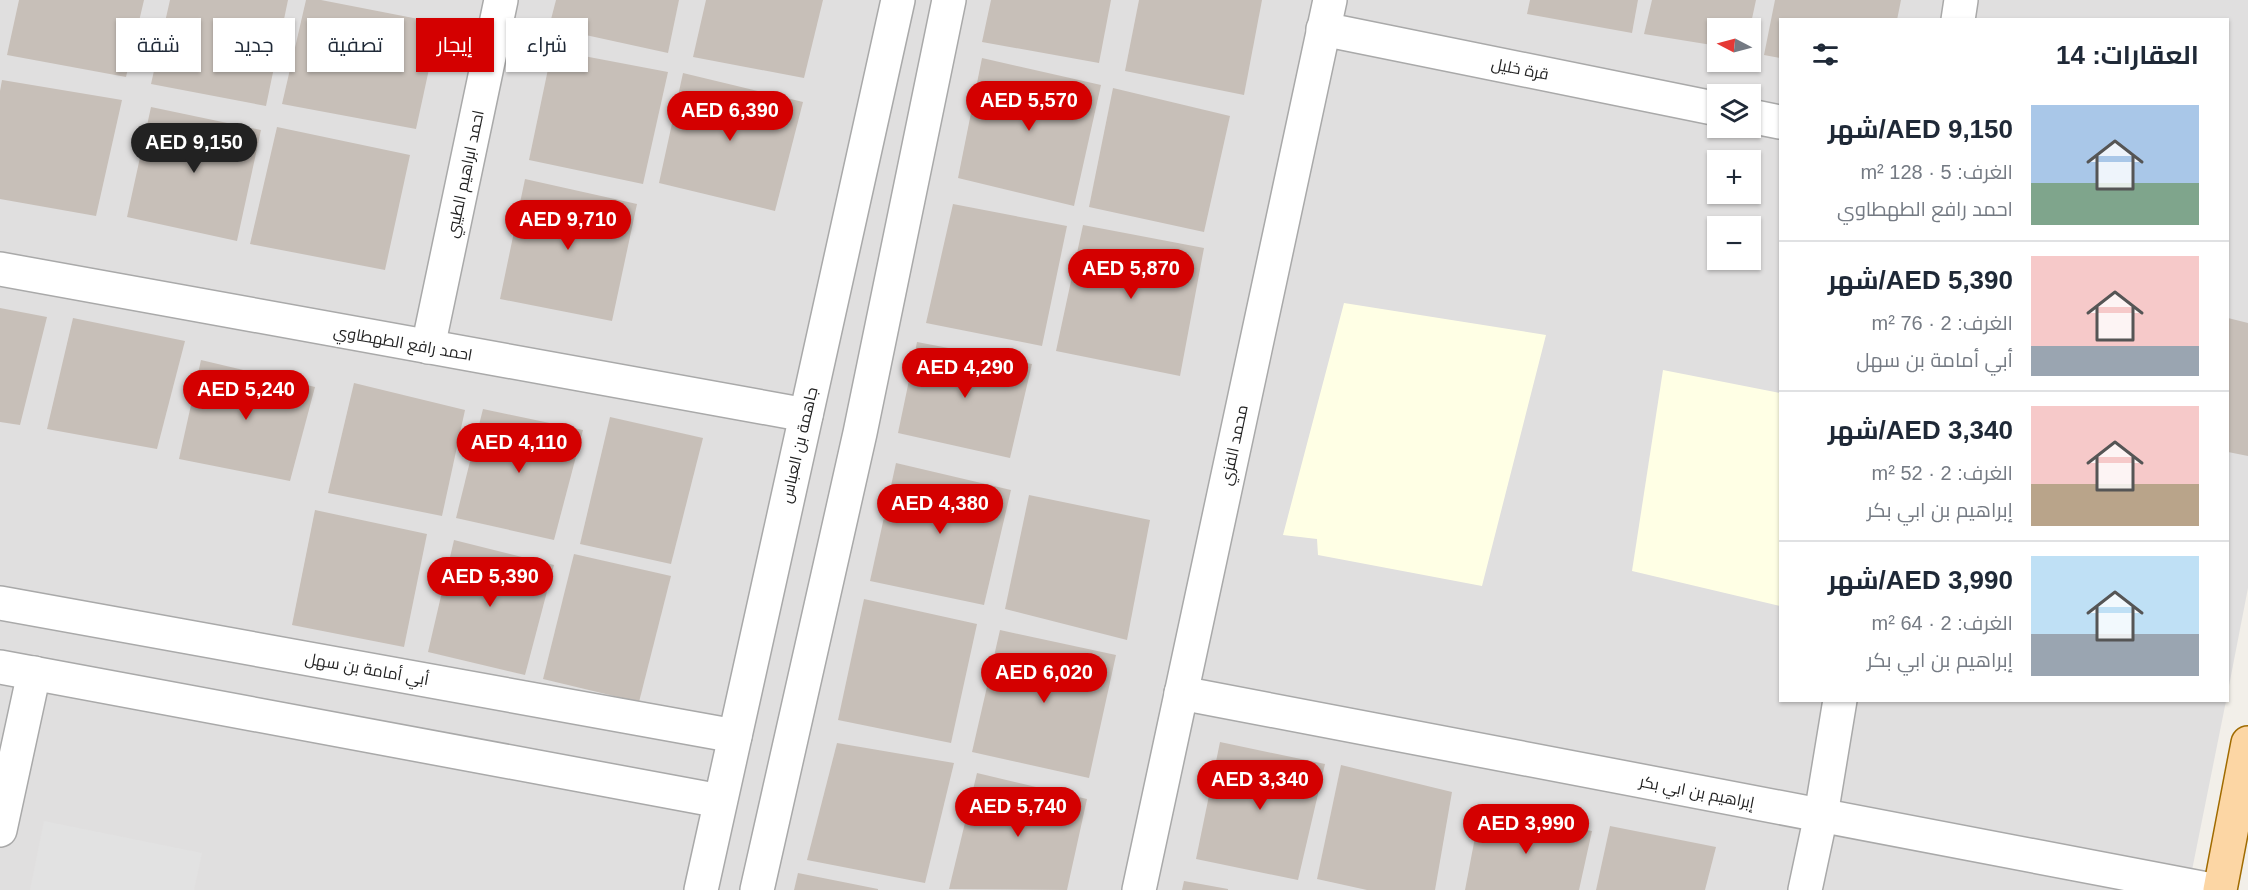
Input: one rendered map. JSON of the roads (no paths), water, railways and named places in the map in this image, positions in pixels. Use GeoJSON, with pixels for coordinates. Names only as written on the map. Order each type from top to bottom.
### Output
{"type":"FeatureCollection","features":[{"type":"Feature","properties":{"kind":"main road"},"geometry":{"type":"LineString","coordinates":[[2220,890],[2248,743]]}},
{"type":"Feature","properties":{"kind":"street","name":"احمد ابراهيم الطيبي"},"geometry":{"type":"LineString","coordinates":[[428,347],[501,0]]}},
{"type":"Feature","properties":{"kind":"street","name":"جاهمة بن العباس"},"geometry":{"type":"LineString","coordinates":[[700,890],[898,0]]}},
{"type":"Feature","properties":{"kind":"street"},"geometry":{"type":"LineString","coordinates":[[757,890],[860,433],[949,0]]}},
{"type":"Feature","properties":{"kind":"street"},"geometry":{"type":"LineString","coordinates":[[1958,18],[1962,0]]}},
{"type":"Feature","properties":{"kind":"street","name":"قرة خليل"},"geometry":{"type":"LineString","coordinates":[[1326,15],[1707,106]]}},
{"type":"Feature","properties":{"kind":"street","name":"محمد الفزي"},"geometry":{"type":"LineString","coordinates":[[1139,890],[1326,15]]}},
{"type":"Feature","properties":{"kind":"street"},"geometry":{"type":"LineString","coordinates":[[1761,118],[1779,122]]}},
{"type":"Feature","properties":{"kind":"street","name":"احمد رافع الطهطاوي"},"geometry":{"type":"LineString","coordinates":[[0,268],[806,415]]}},
{"type":"Feature","properties":{"kind":"street","name":"أبي أمامة بن سهل"},"geometry":{"type":"LineString","coordinates":[[0,603],[735,736]]}},
{"type":"Feature","properties":{"kind":"street"},"geometry":{"type":"LineString","coordinates":[[0,667],[720,801]]}},
{"type":"Feature","properties":{"kind":"street"},"geometry":{"type":"LineString","coordinates":[[0,830],[34,673]]}},
{"type":"Feature","properties":{"kind":"street","name":"إبراهيم بن ابي بكر"},"geometry":{"type":"LineString","coordinates":[[1181,693],[2212,890]]}},
{"type":"Feature","properties":{"kind":"street"},"geometry":{"type":"LineString","coordinates":[[1805,890],[1821,815],[1840,702]]}}]}
